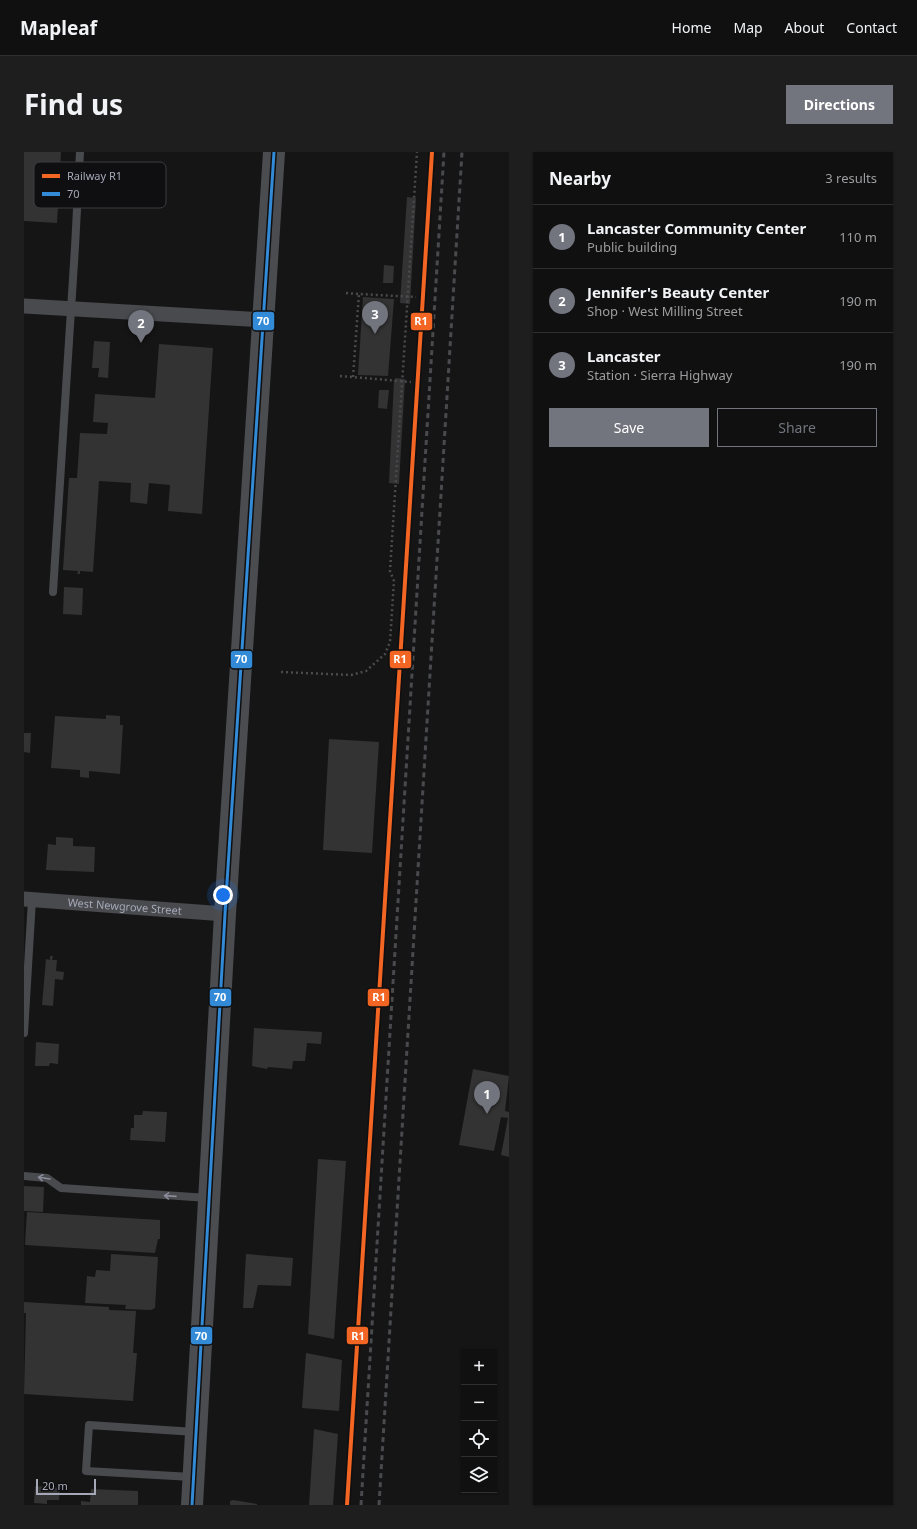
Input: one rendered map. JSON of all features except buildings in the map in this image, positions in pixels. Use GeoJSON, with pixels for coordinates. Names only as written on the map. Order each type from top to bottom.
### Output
{"type":"FeatureCollection","features":[{"type":"Feature","properties":{"kind":"main road"},"geometry":{"type":"LineString","coordinates":[[192,1505],[225,914],[274,152]]}},
{"type":"Feature","properties":{"kind":"street"},"geometry":{"type":"LineString","coordinates":[[24,306],[263,320]]}},
{"type":"Feature","properties":{"kind":"street","name":"West Newgrove Street"},"geometry":{"type":"LineString","coordinates":[[28,900],[225,914]]}},
{"type":"Feature","properties":{"kind":"lane"},"geometry":{"type":"LineString","coordinates":[[79,162],[80,152]]}},
{"type":"Feature","properties":{"kind":"lane"},"geometry":{"type":"LineString","coordinates":[[52,592],[77,208]]}},
{"type":"Feature","properties":{"kind":"lane"},"geometry":{"type":"LineString","coordinates":[[24,1033],[28,900]]}},
{"type":"Feature","properties":{"kind":"lane"},"geometry":{"type":"LineString","coordinates":[[24,1176],[47,1178],[60,1188],[209,1198]]}},
{"type":"Feature","properties":{"kind":"lane"},"geometry":{"type":"LineString","coordinates":[[194,1477],[86,1471],[89,1425],[196,1432]]}},
{"type":"Feature","properties":{"kind":"path"},"geometry":{"type":"LineString","coordinates":[[281,672],[360,674],[366,671],[385,654],[390,642],[394,581],[390,571],[417,152]]}},
{"type":"Feature","properties":{"kind":"path"},"geometry":{"type":"LineString","coordinates":[[346,293],[416,297]]}},
{"type":"Feature","properties":{"kind":"path"},"geometry":{"type":"LineString","coordinates":[[353,377],[359,294]]}},
{"type":"Feature","properties":{"kind":"path"},"geometry":{"type":"LineString","coordinates":[[340,376],[410,382]]}},
{"type":"Feature","properties":{"kind":"railway"},"geometry":{"type":"LineString","coordinates":[[361,1505],[444,152]]}},
{"type":"Feature","properties":{"kind":"railway"},"geometry":{"type":"LineString","coordinates":[[379,1505],[462,152]]}},
{"type":"Feature","properties":{"kind":"rail line","name":"R1"},"geometry":{"type":"LineString","coordinates":[[347,1505],[432,152]]}},
{"type":"Feature","properties":{"kind":"transit line","name":"70"},"geometry":{"type":"LineString","coordinates":[[192,1505],[225,914],[274,152]]}},
{"type":"Feature","properties":{"kind":"place","name":"Lancaster"},"geometry":{"type":"Point","coordinates":[375,334]}},
{"type":"Feature","properties":{"kind":"place","name":"Jennifer's Beauty Center"},"geometry":{"type":"Point","coordinates":[141,343]}},
{"type":"Feature","properties":{"kind":"place","name":"Lancaster Community Center"},"geometry":{"type":"Point","coordinates":[487,1114]}}]}
